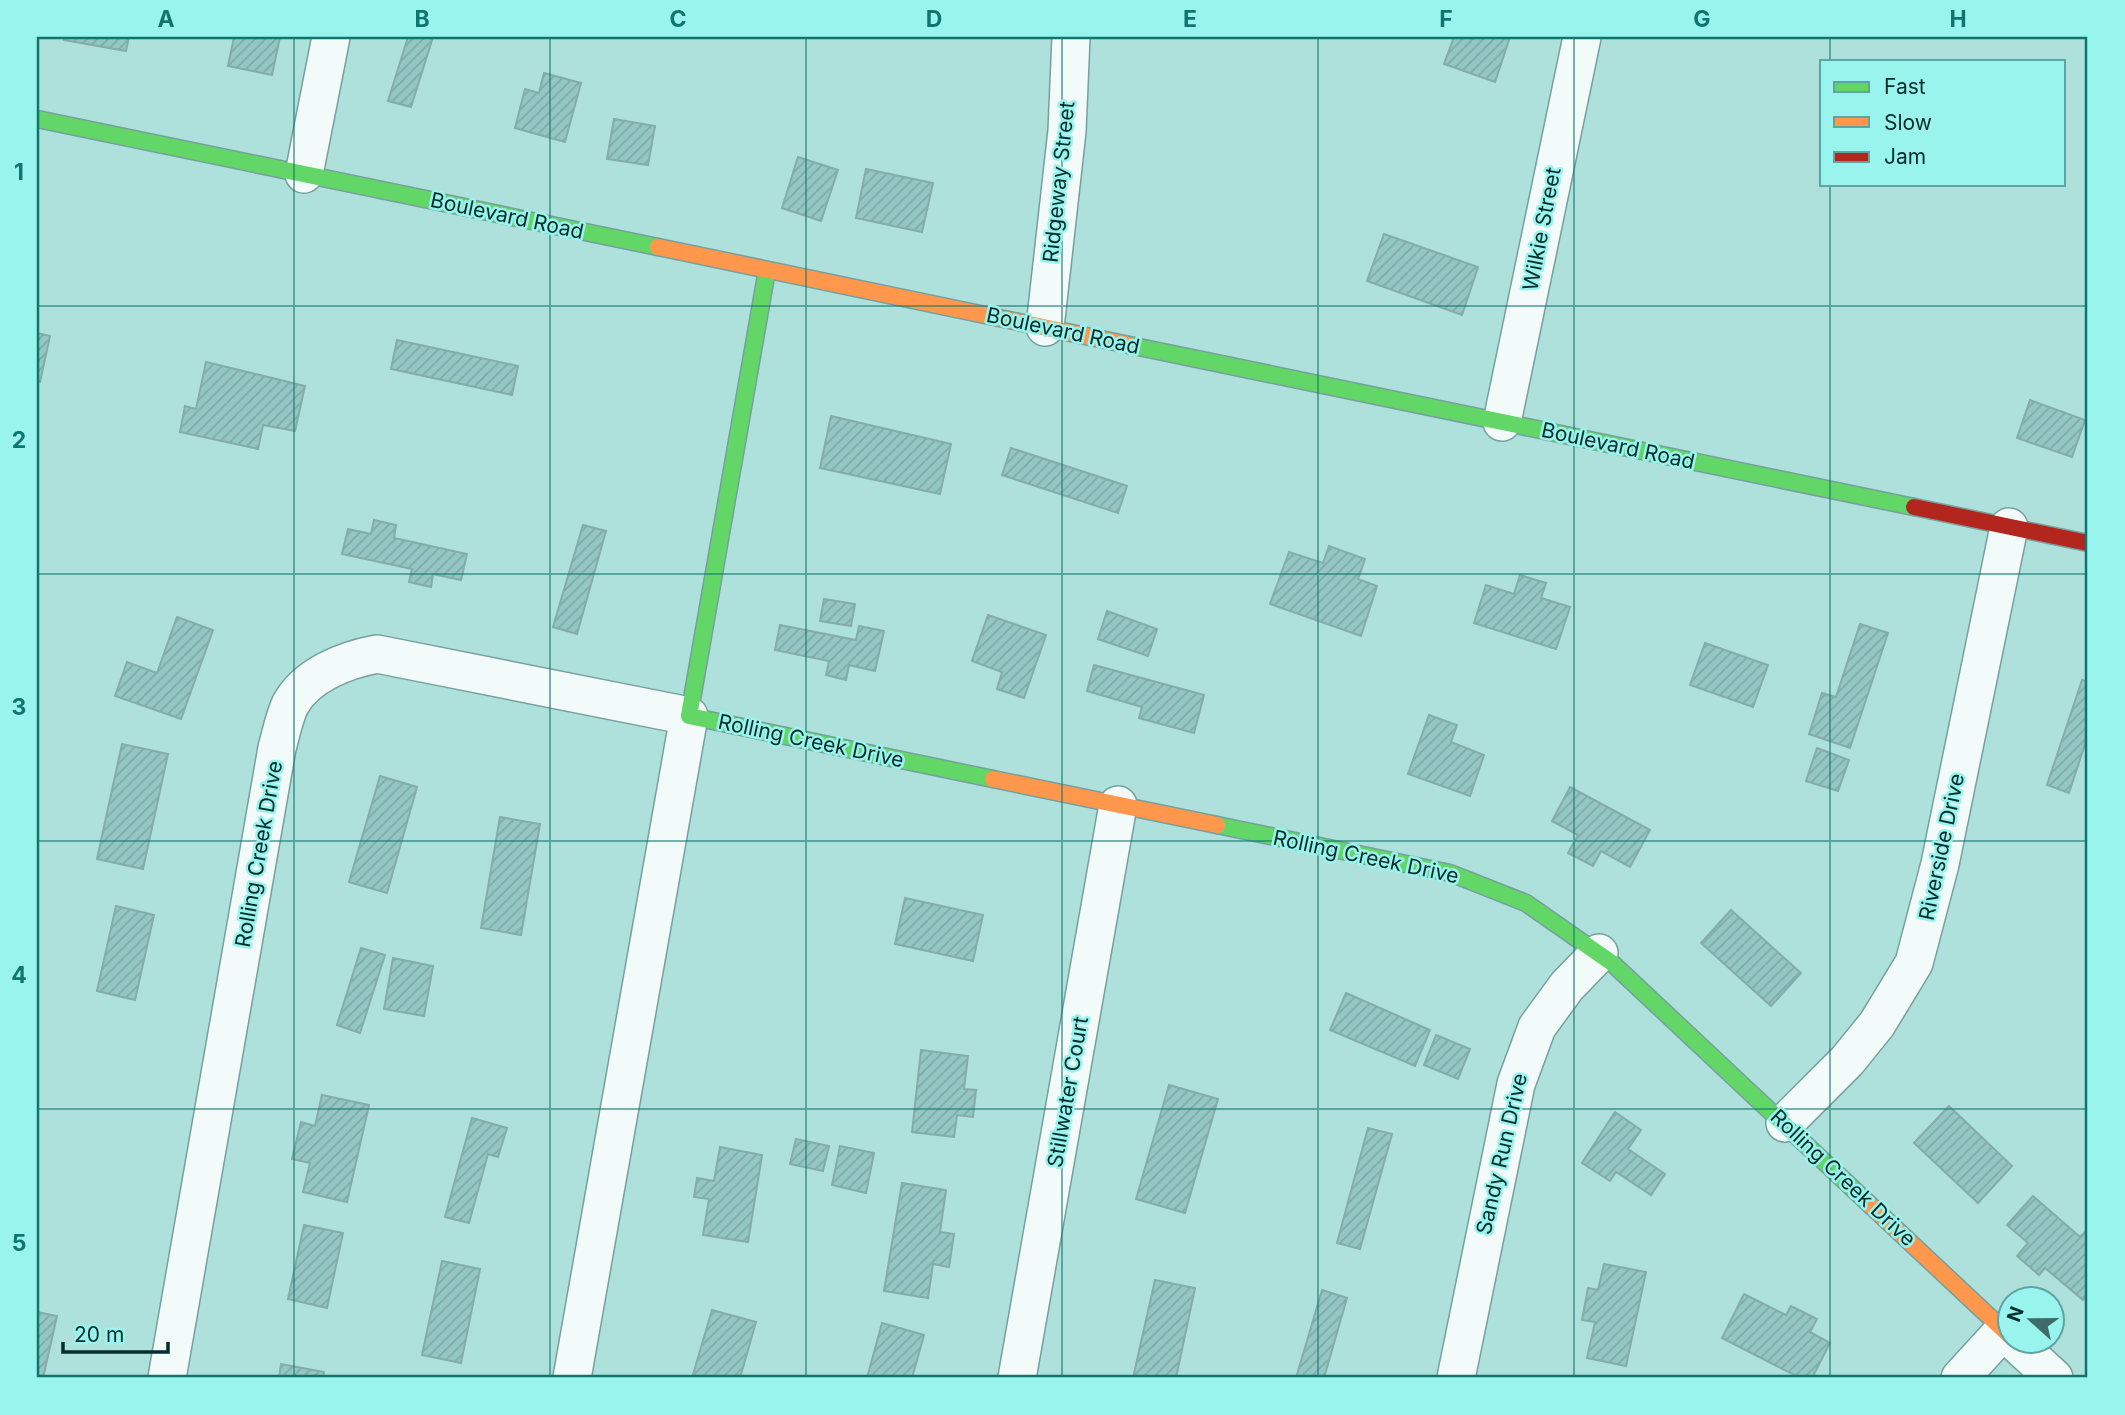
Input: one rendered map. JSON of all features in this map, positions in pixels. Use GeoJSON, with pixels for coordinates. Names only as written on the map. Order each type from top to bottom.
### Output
{"type":"FeatureCollection","features":[{"type":"Feature","properties":{"kind":"street"},"geometry":{"type":"LineString","coordinates":[[304,174],[331,37]]}},
{"type":"Feature","properties":{"kind":"street","name":"Ridgeway Street"},"geometry":{"type":"LineString","coordinates":[[1045,327],[1067,131],[1070,37]]}},
{"type":"Feature","properties":{"kind":"street","name":"Wilkie Street"},"geometry":{"type":"LineString","coordinates":[[1502,422],[1582,37]]}},
{"type":"Feature","properties":{"kind":"street","name":"Boulevard Road"},"geometry":{"type":"LineString","coordinates":[[37,119],[2088,544]]}},
{"type":"Feature","properties":{"kind":"street","name":"Rolling Creek Drive"},"geometry":{"type":"LineString","coordinates":[[572,1378],[768,270]]}},
{"type":"Feature","properties":{"kind":"street","name":"Riverside Drive"},"geometry":{"type":"LineString","coordinates":[[1785,1123],[1847,1061],[1877,1024],[1914,963],[1940,864],[2009,527]]}},
{"type":"Feature","properties":{"kind":"street","name":"Rolling Creek Drive"},"geometry":{"type":"LineString","coordinates":[[167,1378],[277,748],[289,707],[301,689],[353,659],[377,654],[1450,873],[1526,903],[1599,953],[1785,1123],[1996,1324]]}},
{"type":"Feature","properties":{"kind":"street","name":"Stillwater Court"},"geometry":{"type":"LineString","coordinates":[[1017,1378],[1118,805]]}},
{"type":"Feature","properties":{"kind":"street","name":"Sandy Run Drive"},"geometry":{"type":"LineString","coordinates":[[1456,1378],[1516,1084],[1536,1027],[1567,986],[1599,953]]}},
{"type":"Feature","properties":{"kind":"street"},"geometry":{"type":"LineString","coordinates":[[1960,1378],[1996,1347]]}},
{"type":"Feature","properties":{"kind":"street","name":"Rolling Creek Drive"},"geometry":{"type":"LineString","coordinates":[[2030,1356],[2054,1378]]}},
{"type":"Feature","properties":{"kind":"building"},"geometry":{"type":"Polygon","coordinates":[[[65,37],[129,37],[126,51],[64,40],[65,37]]]}},
{"type":"Feature","properties":{"kind":"building"},"geometry":{"type":"Polygon","coordinates":[[[234,37],[280,37],[272,75],[228,66],[234,37]]]}},
{"type":"Feature","properties":{"kind":"building"},"geometry":{"type":"Polygon","coordinates":[[[408,37],[433,37],[411,107],[388,101],[408,37]]]}},
{"type":"Feature","properties":{"kind":"building"},"geometry":{"type":"Polygon","coordinates":[[[1454,37],[1510,37],[1495,82],[1444,64],[1454,37]]]}},
{"type":"Feature","properties":{"kind":"building"},"geometry":{"type":"Polygon","coordinates":[[[544,73],[581,83],[565,142],[515,128],[525,89],[539,93],[544,73]]]}},
{"type":"Feature","properties":{"kind":"building"},"geometry":{"type":"Polygon","coordinates":[[[614,119],[655,126],[648,165],[607,159],[614,119]]]}},
{"type":"Feature","properties":{"kind":"building"},"geometry":{"type":"Polygon","coordinates":[[[798,157],[838,170],[821,221],[782,208],[798,157]]]}},
{"type":"Feature","properties":{"kind":"building"},"geometry":{"type":"Polygon","coordinates":[[[866,169],[933,183],[922,232],[856,218],[866,169]]]}},
{"type":"Feature","properties":{"kind":"building"},"geometry":{"type":"Polygon","coordinates":[[[1384,234],[1478,267],[1462,315],[1367,281],[1384,234]]]}},
{"type":"Feature","properties":{"kind":"building"},"geometry":{"type":"Polygon","coordinates":[[[37,333],[50,336],[40,382],[37,381],[37,333]]]}},
{"type":"Feature","properties":{"kind":"building"},"geometry":{"type":"Polygon","coordinates":[[[397,340],[518,366],[512,395],[391,369],[397,340]]]}},
{"type":"Feature","properties":{"kind":"building"},"geometry":{"type":"Polygon","coordinates":[[[206,362],[305,386],[295,431],[263,425],[258,449],[180,432],[185,406],[196,409],[206,362]]]}},
{"type":"Feature","properties":{"kind":"building"},"geometry":{"type":"Polygon","coordinates":[[[2030,400],[2085,420],[2072,457],[2017,438],[2030,400]]]}},
{"type":"Feature","properties":{"kind":"building"},"geometry":{"type":"Polygon","coordinates":[[[831,416],[951,444],[940,494],[820,468],[831,416]]]}},
{"type":"Feature","properties":{"kind":"building"},"geometry":{"type":"Polygon","coordinates":[[[1011,448],[1127,486],[1118,513],[1002,475],[1011,448]]]}},
{"type":"Feature","properties":{"kind":"building"},"geometry":{"type":"Polygon","coordinates":[[[374,520],[396,525],[394,538],[467,554],[461,580],[433,574],[431,587],[409,582],[412,569],[342,554],[348,529],[371,534],[374,520]]]}},
{"type":"Feature","properties":{"kind":"building"},"geometry":{"type":"Polygon","coordinates":[[[583,525],[606,531],[577,634],[553,627],[583,525]]]}},
{"type":"Feature","properties":{"kind":"building"},"geometry":{"type":"Polygon","coordinates":[[[1329,546],[1365,559],[1358,579],[1377,586],[1361,636],[1270,604],[1289,552],[1323,563],[1329,546]]]}},
{"type":"Feature","properties":{"kind":"building"},"geometry":{"type":"Polygon","coordinates":[[[1520,575],[1546,583],[1541,598],[1570,607],[1556,649],[1474,623],[1486,585],[1514,594],[1520,575]]]}},
{"type":"Feature","properties":{"kind":"building"},"geometry":{"type":"Polygon","coordinates":[[[824,599],[855,604],[851,626],[820,621],[824,599]]]}},
{"type":"Feature","properties":{"kind":"building"},"geometry":{"type":"Polygon","coordinates":[[[1107,611],[1157,629],[1148,656],[1098,639],[1107,611]]]}},
{"type":"Feature","properties":{"kind":"building"},"geometry":{"type":"Polygon","coordinates":[[[988,615],[1046,635],[1024,698],[997,689],[1002,672],[972,661],[988,615]]]}},
{"type":"Feature","properties":{"kind":"building"},"geometry":{"type":"Polygon","coordinates":[[[177,617],[213,630],[181,719],[115,696],[127,662],[157,673],[177,617]]]}},
{"type":"Feature","properties":{"kind":"building"},"geometry":{"type":"Polygon","coordinates":[[[1860,624],[1888,633],[1850,748],[1809,734],[1822,693],[1836,697],[1860,624]]]}},
{"type":"Feature","properties":{"kind":"building"},"geometry":{"type":"Polygon","coordinates":[[[780,625],[856,640],[859,626],[884,631],[875,671],[849,665],[846,680],[826,675],[829,661],[775,650],[780,625]]]}},
{"type":"Feature","properties":{"kind":"building"},"geometry":{"type":"Polygon","coordinates":[[[1705,643],[1768,665],[1753,707],[1690,685],[1705,643]]]}},
{"type":"Feature","properties":{"kind":"building"},"geometry":{"type":"Polygon","coordinates":[[[1094,665],[1204,695],[1194,733],[1139,718],[1142,707],[1087,691],[1094,665]]]}},
{"type":"Feature","properties":{"kind":"building"},"geometry":{"type":"Polygon","coordinates":[[[2082,680],[2088,682],[2088,735],[2069,793],[2047,785],[2082,680]]]}},
{"type":"Feature","properties":{"kind":"building"},"geometry":{"type":"Polygon","coordinates":[[[1429,715],[1457,725],[1451,742],[1484,755],[1470,796],[1408,774],[1429,715]]]}},
{"type":"Feature","properties":{"kind":"building"},"geometry":{"type":"Polygon","coordinates":[[[122,744],[168,754],[143,869],[97,859],[122,744]]]}},
{"type":"Feature","properties":{"kind":"building"},"geometry":{"type":"Polygon","coordinates":[[[1817,748],[1849,760],[1838,791],[1806,781],[1817,748]]]}},
{"type":"Feature","properties":{"kind":"building"},"geometry":{"type":"Polygon","coordinates":[[[380,776],[417,787],[387,893],[349,882],[380,776]]]}},
{"type":"Feature","properties":{"kind":"building"},"geometry":{"type":"Polygon","coordinates":[[[1570,787],[1650,830],[1630,867],[1601,851],[1593,866],[1568,853],[1578,835],[1552,821],[1570,787]]]}},
{"type":"Feature","properties":{"kind":"building"},"geometry":{"type":"Polygon","coordinates":[[[500,817],[540,824],[521,935],[481,928],[500,817]]]}},
{"type":"Feature","properties":{"kind":"building"},"geometry":{"type":"Polygon","coordinates":[[[905,898],[983,915],[973,961],[895,944],[905,898]]]}},
{"type":"Feature","properties":{"kind":"building"},"geometry":{"type":"Polygon","coordinates":[[[116,906],[154,915],[135,1000],[97,991],[116,906]]]}},
{"type":"Feature","properties":{"kind":"building"},"geometry":{"type":"Polygon","coordinates":[[[1731,910],[1801,973],[1771,1006],[1701,943],[1731,910]]]}},
{"type":"Feature","properties":{"kind":"building"},"geometry":{"type":"Polygon","coordinates":[[[361,948],[385,955],[360,1033],[337,1025],[361,948]]]}},
{"type":"Feature","properties":{"kind":"building"},"geometry":{"type":"Polygon","coordinates":[[[393,958],[433,966],[424,1016],[384,1009],[393,958]]]}},
{"type":"Feature","properties":{"kind":"building"},"geometry":{"type":"Polygon","coordinates":[[[1346,993],[1430,1030],[1415,1066],[1330,1030],[1346,993]]]}},
{"type":"Feature","properties":{"kind":"building"},"geometry":{"type":"Polygon","coordinates":[[[1436,1035],[1470,1049],[1458,1079],[1424,1065],[1436,1035]]]}},
{"type":"Feature","properties":{"kind":"building"},"geometry":{"type":"Polygon","coordinates":[[[921,1050],[968,1056],[964,1089],[976,1090],[973,1117],[957,1115],[954,1137],[912,1132],[921,1050]]]}},
{"type":"Feature","properties":{"kind":"building"},"geometry":{"type":"Polygon","coordinates":[[[1169,1085],[1218,1099],[1185,1213],[1136,1199],[1169,1085]]]}},
{"type":"Feature","properties":{"kind":"building"},"geometry":{"type":"Polygon","coordinates":[[[322,1095],[369,1105],[347,1202],[303,1192],[310,1163],[292,1159],[301,1122],[315,1126],[322,1095]]]}},
{"type":"Feature","properties":{"kind":"building"},"geometry":{"type":"Polygon","coordinates":[[[1949,1106],[2012,1166],[1978,1203],[1914,1143],[1949,1106]]]}},
{"type":"Feature","properties":{"kind":"building"},"geometry":{"type":"Polygon","coordinates":[[[1615,1112],[1641,1130],[1628,1149],[1665,1174],[1651,1195],[1616,1172],[1610,1181],[1582,1163],[1615,1112]]]}},
{"type":"Feature","properties":{"kind":"building"},"geometry":{"type":"Polygon","coordinates":[[[472,1118],[507,1128],[498,1157],[488,1154],[469,1223],[445,1217],[472,1118]]]}},
{"type":"Feature","properties":{"kind":"building"},"geometry":{"type":"Polygon","coordinates":[[[1368,1128],[1392,1134],[1360,1249],[1337,1243],[1368,1128]]]}},
{"type":"Feature","properties":{"kind":"building"},"geometry":{"type":"Polygon","coordinates":[[[796,1139],[829,1146],[823,1171],[790,1164],[796,1139]]]}},
{"type":"Feature","properties":{"kind":"building"},"geometry":{"type":"Polygon","coordinates":[[[840,1146],[874,1153],[866,1193],[832,1185],[840,1146]]]}},
{"type":"Feature","properties":{"kind":"building"},"geometry":{"type":"Polygon","coordinates":[[[720,1147],[762,1155],[748,1242],[703,1235],[709,1199],[694,1197],[697,1178],[714,1181],[720,1147]]]}},
{"type":"Feature","properties":{"kind":"building"},"geometry":{"type":"Polygon","coordinates":[[[902,1183],[946,1190],[940,1232],[954,1234],[949,1267],[933,1264],[928,1298],[884,1291],[902,1183]]]}},
{"type":"Feature","properties":{"kind":"building"},"geometry":{"type":"Polygon","coordinates":[[[2033,1196],[2080,1237],[2086,1231],[2088,1233],[2088,1294],[2083,1300],[2045,1268],[2039,1275],[2017,1256],[2028,1243],[2007,1225],[2033,1196]]]}},
{"type":"Feature","properties":{"kind":"building"},"geometry":{"type":"Polygon","coordinates":[[[304,1225],[343,1233],[327,1308],[288,1299],[304,1225]]]}},
{"type":"Feature","properties":{"kind":"building"},"geometry":{"type":"Polygon","coordinates":[[[442,1261],[480,1269],[461,1363],[422,1355],[442,1261]]]}},
{"type":"Feature","properties":{"kind":"building"},"geometry":{"type":"Polygon","coordinates":[[[1604,1264],[1646,1272],[1626,1366],[1587,1358],[1595,1322],[1582,1320],[1588,1288],[1598,1290],[1604,1264]]]}},
{"type":"Feature","properties":{"kind":"building"},"geometry":{"type":"Polygon","coordinates":[[[1155,1280],[1195,1288],[1176,1378],[1133,1378],[1155,1280]]]}},
{"type":"Feature","properties":{"kind":"building"},"geometry":{"type":"Polygon","coordinates":[[[1322,1290],[1347,1298],[1324,1378],[1296,1378],[1322,1290]]]}},
{"type":"Feature","properties":{"kind":"building"},"geometry":{"type":"Polygon","coordinates":[[[1744,1294],[1786,1315],[1791,1306],[1817,1319],[1810,1332],[1830,1343],[1812,1378],[1800,1378],[1722,1338],[1744,1294]]]}},
{"type":"Feature","properties":{"kind":"building"},"geometry":{"type":"Polygon","coordinates":[[[712,1310],[756,1322],[740,1378],[692,1378],[712,1310]]]}},
{"type":"Feature","properties":{"kind":"building"},"geometry":{"type":"Polygon","coordinates":[[[37,1312],[57,1316],[43,1378],[37,1378],[37,1312]]]}},
{"type":"Feature","properties":{"kind":"building"},"geometry":{"type":"Polygon","coordinates":[[[882,1323],[924,1335],[912,1378],[867,1378],[882,1323]]]}},
{"type":"Feature","properties":{"kind":"building"},"geometry":{"type":"Polygon","coordinates":[[[281,1364],[324,1372],[323,1378],[279,1378],[281,1364]]]}},
{"type":"Feature","properties":{"kind":"traffic: fast"},"geometry":{"type":"LineString","coordinates":[[37,119],[658,247]]}},
{"type":"Feature","properties":{"kind":"traffic: fast"},"geometry":{"type":"LineString","coordinates":[[767,270],[689,716],[993,779]]}},
{"type":"Feature","properties":{"kind":"traffic: fast"},"geometry":{"type":"LineString","coordinates":[[1129,345],[1914,507]]}},
{"type":"Feature","properties":{"kind":"traffic: fast"},"geometry":{"type":"LineString","coordinates":[[1217,825],[1450,873],[1526,903],[1612,963],[1866,1201]]}},
{"type":"Feature","properties":{"kind":"traffic: slow"},"geometry":{"type":"LineString","coordinates":[[658,247],[1129,345]]}},
{"type":"Feature","properties":{"kind":"traffic: slow"},"geometry":{"type":"LineString","coordinates":[[993,779],[1217,825]]}},
{"type":"Feature","properties":{"kind":"traffic: slow"},"geometry":{"type":"LineString","coordinates":[[1866,1201],[1996,1323]]}},
{"type":"Feature","properties":{"kind":"traffic: jam"},"geometry":{"type":"LineString","coordinates":[[1914,507],[2088,543]]}}]}
